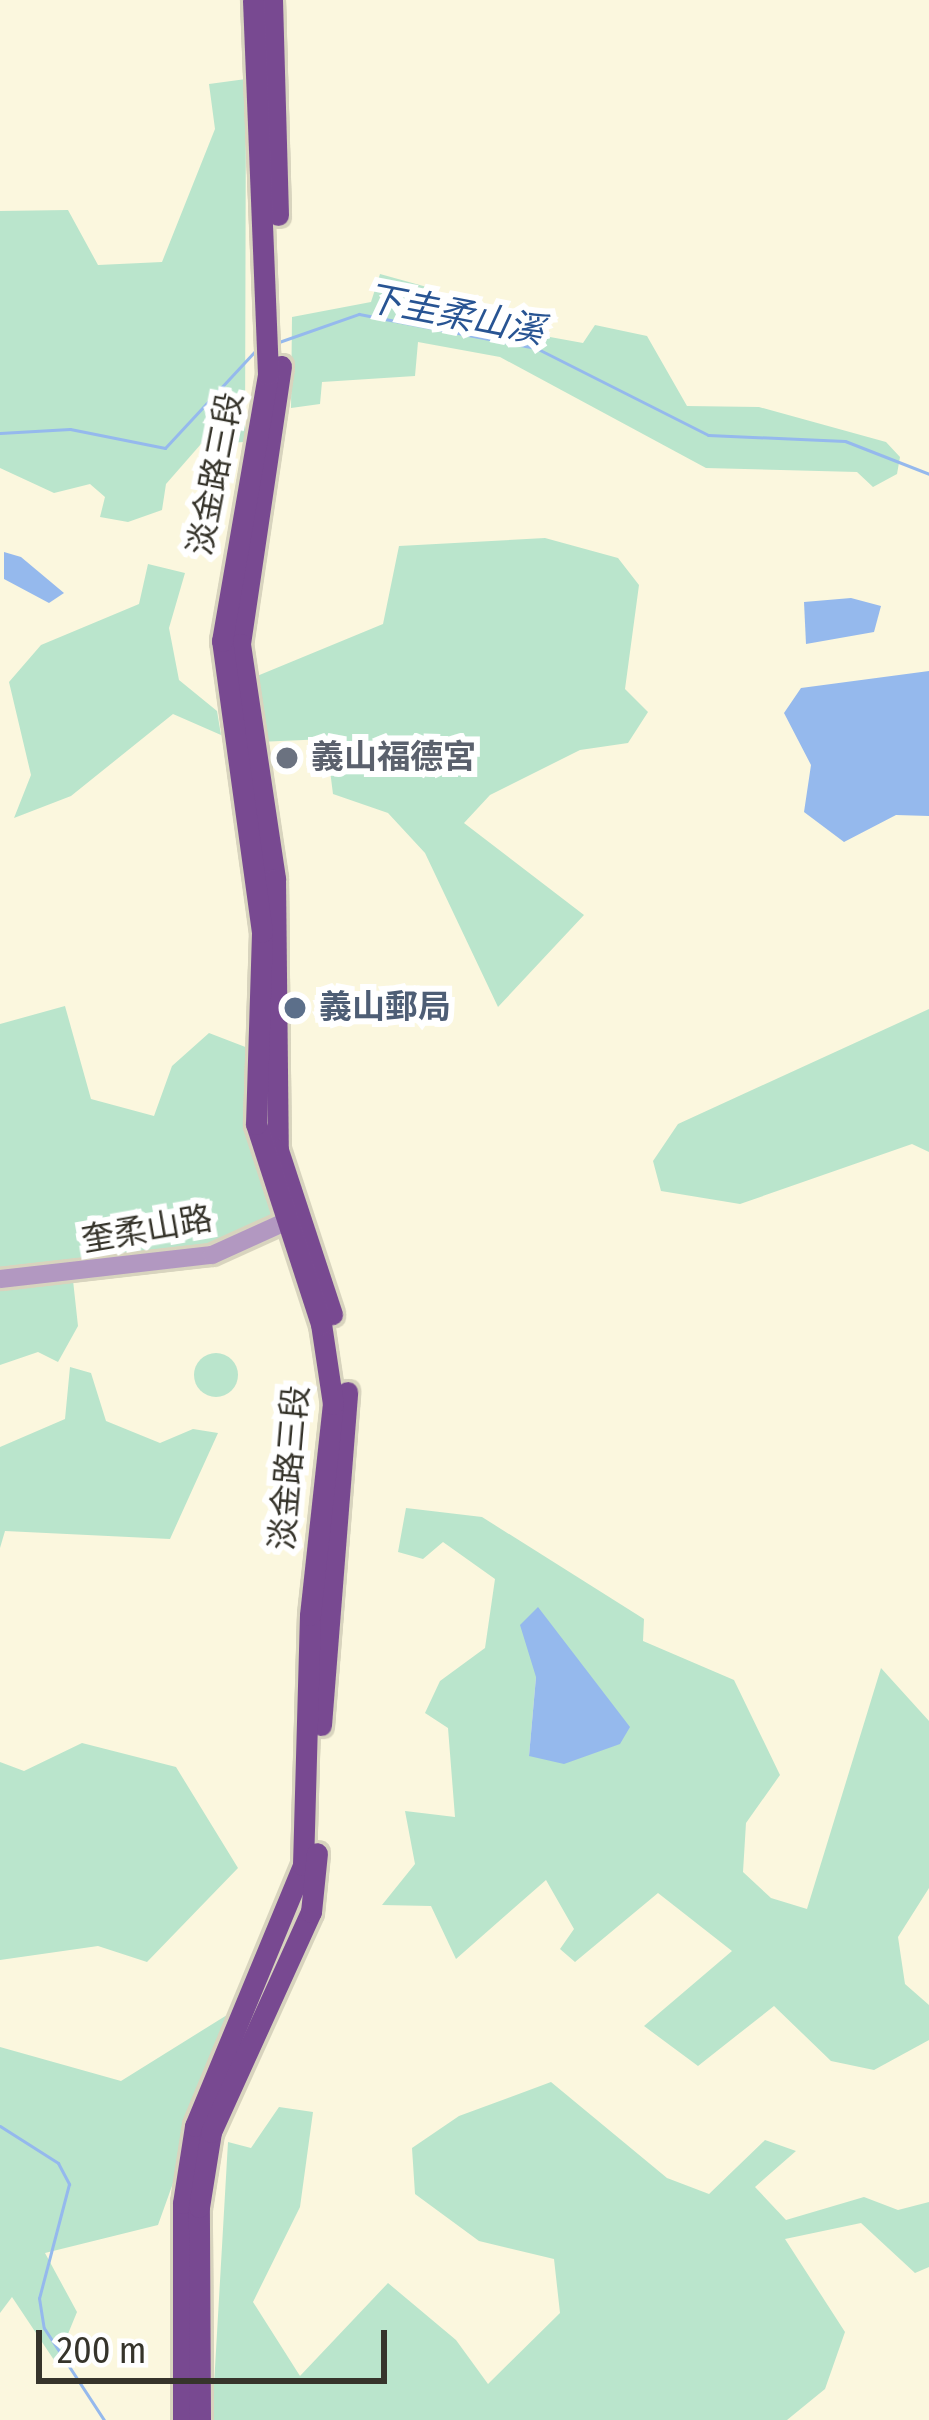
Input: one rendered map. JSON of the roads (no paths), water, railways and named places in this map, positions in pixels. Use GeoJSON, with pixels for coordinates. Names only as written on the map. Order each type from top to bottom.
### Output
{"type":"FeatureCollection","features":[{"type":"Feature","properties":{"kind":"main road"},"geometry":{"type":"LineString","coordinates":[[254,0],[274,326]]}},
{"type":"Feature","properties":{"kind":"main road"},"geometry":{"type":"LineString","coordinates":[[272,0],[274,326]]}},
{"type":"Feature","properties":{"kind":"main road","name":"淡金路三段"},"geometry":{"type":"LineString","coordinates":[[183,2420],[183,2204],[196,2126],[303,1865],[310,1615],[333,1404],[321,1324],[290,1219],[278,1150],[276,898],[240,644],[274,374],[274,326]]}},
{"type":"Feature","properties":{"kind":"main road","name":"淡金路三段"},"geometry":{"type":"LineString","coordinates":[[200,2420],[199,2207],[212,2132],[311,1912],[317,1847],[347,1402],[290,1219]]}},
{"type":"Feature","properties":{"kind":"street","name":"奎柔山路"},"geometry":{"type":"LineString","coordinates":[[0,1280],[212,1255],[290,1219]]}},
{"type":"Feature","properties":{"kind":"water"},"geometry":{"type":"Polygon","coordinates":[[[4,552],[21,557],[64,593],[49,603],[4,579],[4,552]]]}},
{"type":"Feature","properties":{"kind":"water"},"geometry":{"type":"Polygon","coordinates":[[[851,598],[881,606],[874,632],[806,644],[804,602],[851,598]]]}},
{"type":"Feature","properties":{"kind":"water"},"geometry":{"type":"Polygon","coordinates":[[[929,671],[929,816],[896,815],[844,842],[804,812],[811,765],[784,713],[801,688],[929,671]]]}},
{"type":"Feature","properties":{"kind":"water"},"geometry":{"type":"Polygon","coordinates":[[[538,1607],[630,1727],[620,1744],[564,1764],[529,1756],[536,1677],[520,1625],[538,1607]]]}},
{"type":"Feature","properties":{"kind":"waterway","name":"下圭柔山溪"},"geometry":{"type":"LineString","coordinates":[[276,343],[359,314],[536,348],[708,435],[845,441],[929,474]]}},
{"type":"Feature","properties":{"kind":"waterway","name":"下圭柔山溪"},"geometry":{"type":"LineString","coordinates":[[0,433],[70,429],[165,448],[256,350]]}},
{"type":"Feature","properties":{"kind":"waterway"},"geometry":{"type":"LineString","coordinates":[[0,2126],[58,2163],[69,2184],[39,2298],[44,2328],[104,2420]]}},
{"type":"Feature","properties":{"kind":"place","name":"義山福德宮"},"geometry":{"type":"Point","coordinates":[287,758]}},
{"type":"Feature","properties":{"kind":"place","name":"義山郵局"},"geometry":{"type":"Point","coordinates":[295,1008]}}]}
